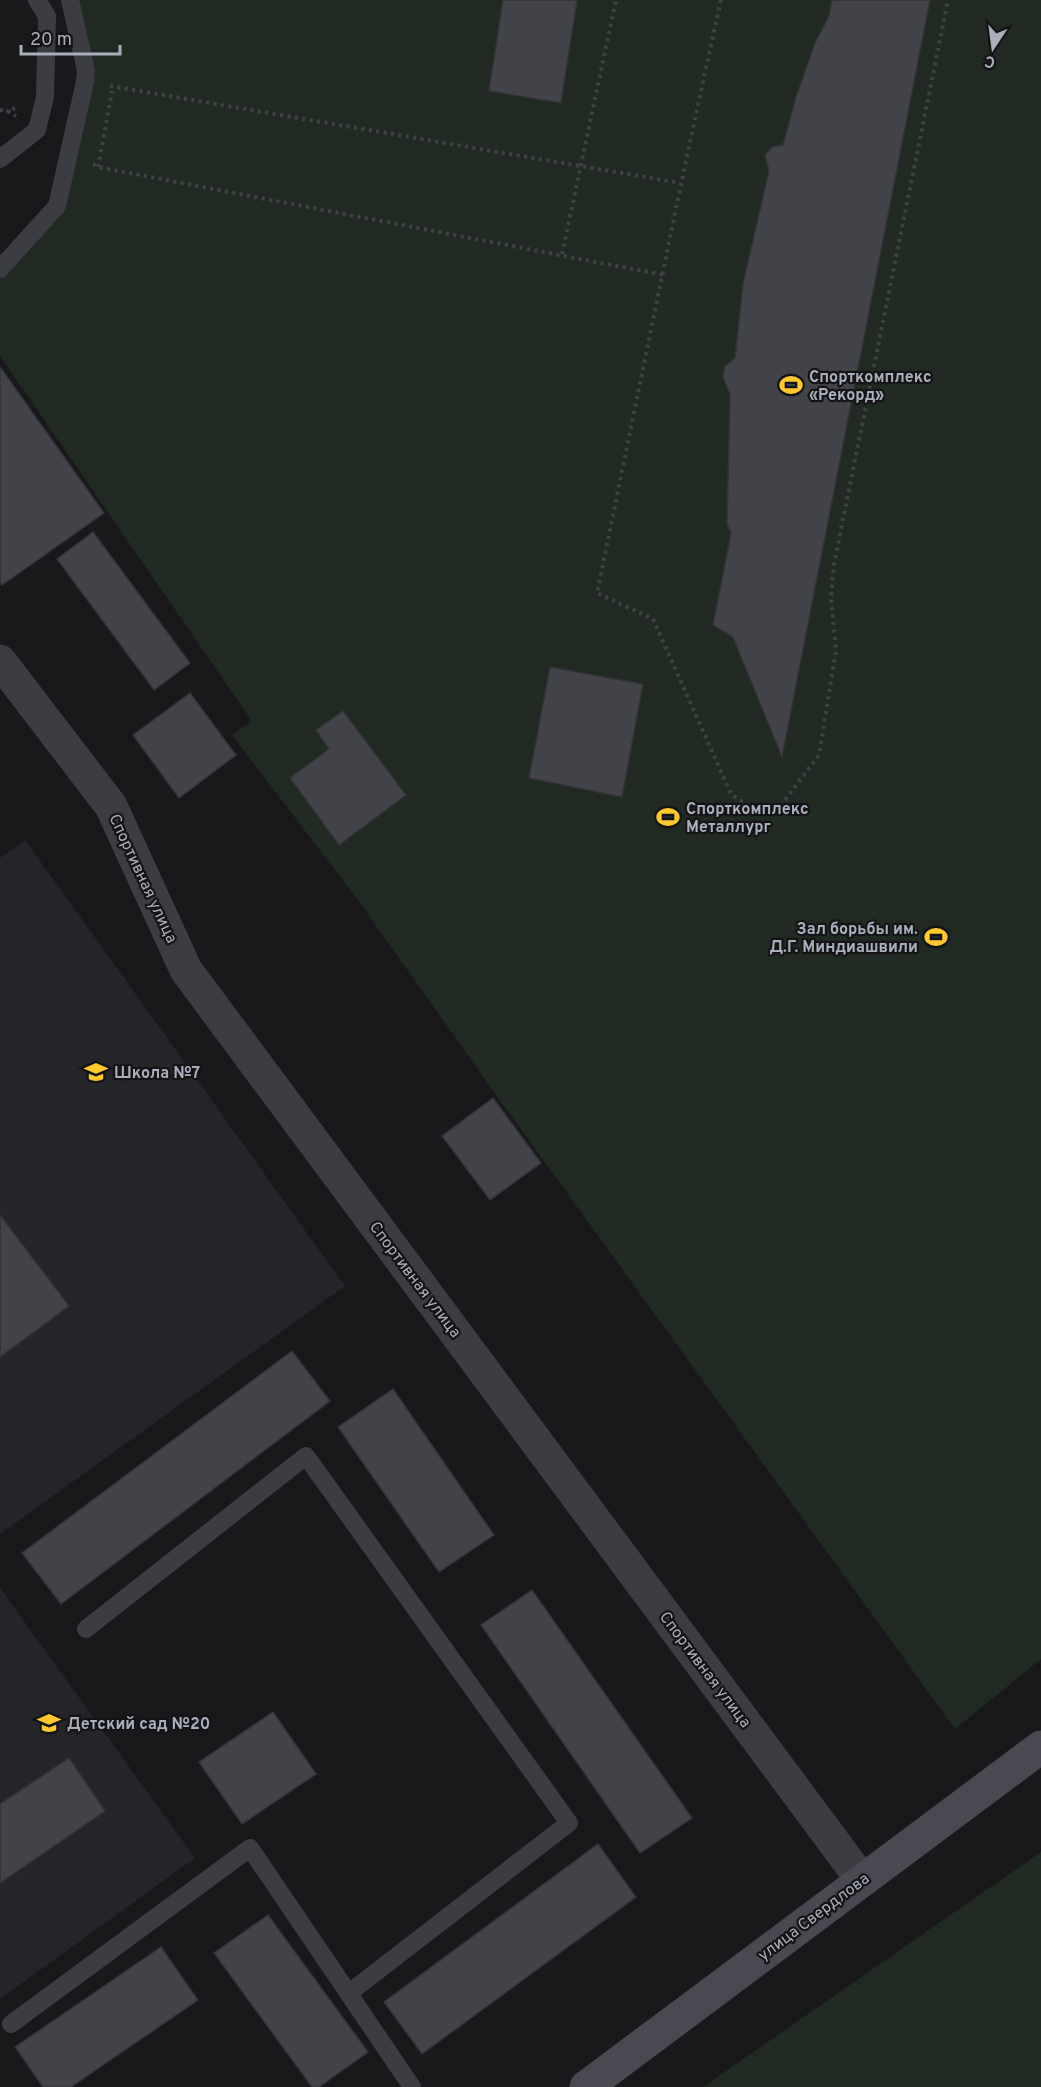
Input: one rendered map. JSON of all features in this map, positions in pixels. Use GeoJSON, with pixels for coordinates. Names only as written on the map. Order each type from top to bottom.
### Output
{"type":"FeatureCollection","features":[{"type":"Feature","properties":{"kind":"main road","name":"улица Свердлова"},"geometry":{"type":"LineString","coordinates":[[586,2087],[1041,1747]]}},
{"type":"Feature","properties":{"kind":"street","name":"Спортивная улица"},"geometry":{"type":"LineString","coordinates":[[0,661],[111,806],[186,970],[862,1880]]}},
{"type":"Feature","properties":{"kind":"lane"},"geometry":{"type":"LineString","coordinates":[[0,159],[37,130],[45,97],[47,16],[37,0]]}},
{"type":"Feature","properties":{"kind":"lane"},"geometry":{"type":"LineString","coordinates":[[0,269],[57,206],[86,70],[70,0]]}},
{"type":"Feature","properties":{"kind":"lane"},"geometry":{"type":"LineString","coordinates":[[86,1629],[306,1456],[568,1823],[349,1993]]}},
{"type":"Feature","properties":{"kind":"lane"},"geometry":{"type":"LineString","coordinates":[[11,2024],[250,1848],[412,2087]]}},
{"type":"Feature","properties":{"kind":"path"},"geometry":{"type":"LineString","coordinates":[[562,254],[616,0]]}},
{"type":"Feature","properties":{"kind":"path"},"geometry":{"type":"LineString","coordinates":[[721,0],[680,183],[664,275],[597,593],[653,619],[731,794],[753,809],[778,809],[819,755],[836,651],[831,597],[834,564],[948,0]]}},
{"type":"Feature","properties":{"kind":"path"},"geometry":{"type":"LineString","coordinates":[[85,82],[680,183]]}},
{"type":"Feature","properties":{"kind":"path"},"geometry":{"type":"LineString","coordinates":[[98,167],[113,87]]}},
{"type":"Feature","properties":{"kind":"path"},"geometry":{"type":"LineString","coordinates":[[8,111],[45,97]]}},
{"type":"Feature","properties":{"kind":"path"},"geometry":{"type":"LineString","coordinates":[[0,110],[8,111],[37,130]]}},
{"type":"Feature","properties":{"kind":"path"},"geometry":{"type":"LineString","coordinates":[[69,151],[98,167],[664,275]]}},
{"type":"Feature","properties":{"kind":"shaded area","name":"Спорткомплекс Металлург"},"geometry":{"type":"Polygon","coordinates":[[[70,0],[1041,0],[1041,1659],[955,1729],[357,899],[232,735],[252,721],[0,356],[0,269],[57,206],[85,82],[70,0]]]}},
{"type":"Feature","properties":{"kind":"shaded area","name":"Школа №7"},"geometry":{"type":"Polygon","coordinates":[[[25,840],[345,1286],[0,1534],[0,858],[25,840]]]}},
{"type":"Feature","properties":{"kind":"shaded area","name":"Детский сад №20"},"geometry":{"type":"Polygon","coordinates":[[[0,1588],[195,1858],[0,1999],[0,1588]]]}},
{"type":"Feature","properties":{"kind":"shaded area"},"geometry":{"type":"Polygon","coordinates":[[[1041,1852],[1041,2087],[703,2087],[1041,1852]]]}},
{"type":"Feature","properties":{"kind":"building"},"geometry":{"type":"Polygon","coordinates":[[[503,0],[577,0],[561,103],[489,91],[503,0]]]}},
{"type":"Feature","properties":{"kind":"building","name":"Спорткомплекс «Рекорд»"},"geometry":{"type":"Polygon","coordinates":[[[832,0],[930,0],[782,757],[733,637],[713,625],[731,533],[727,524],[730,394],[723,377],[725,366],[735,358],[743,284],[769,171],[765,155],[772,147],[783,145],[796,97],[815,43],[829,16],[832,0]]]}},
{"type":"Feature","properties":{"kind":"building"},"geometry":{"type":"Polygon","coordinates":[[[0,367],[104,513],[2,585],[0,583],[0,367]]]}},
{"type":"Feature","properties":{"kind":"building"},"geometry":{"type":"Polygon","coordinates":[[[93,532],[190,663],[154,690],[57,559],[93,532]]]}},
{"type":"Feature","properties":{"kind":"building"},"geometry":{"type":"Polygon","coordinates":[[[550,667],[643,684],[622,797],[529,778],[550,667]]]}},
{"type":"Feature","properties":{"kind":"building"},"geometry":{"type":"Polygon","coordinates":[[[190,693],[236,755],[179,798],[133,735],[190,693]]]}},
{"type":"Feature","properties":{"kind":"building"},"geometry":{"type":"Polygon","coordinates":[[[343,711],[406,795],[339,845],[290,778],[329,749],[316,730],[343,711]]]}},
{"type":"Feature","properties":{"kind":"building"},"geometry":{"type":"Polygon","coordinates":[[[493,1098],[541,1163],[490,1200],[442,1136],[493,1098]]]}},
{"type":"Feature","properties":{"kind":"building"},"geometry":{"type":"Polygon","coordinates":[[[0,1215],[69,1306],[0,1357],[0,1215]]]}},
{"type":"Feature","properties":{"kind":"building"},"geometry":{"type":"Polygon","coordinates":[[[292,1351],[330,1401],[61,1604],[22,1553],[292,1351]]]}},
{"type":"Feature","properties":{"kind":"building"},"geometry":{"type":"Polygon","coordinates":[[[393,1389],[494,1535],[439,1572],[338,1427],[393,1389]]]}},
{"type":"Feature","properties":{"kind":"building"},"geometry":{"type":"Polygon","coordinates":[[[532,1590],[692,1818],[640,1853],[481,1625],[532,1590]]]}},
{"type":"Feature","properties":{"kind":"building"},"geometry":{"type":"Polygon","coordinates":[[[273,1712],[316,1774],[242,1824],[199,1762],[273,1712]]]}},
{"type":"Feature","properties":{"kind":"building"},"geometry":{"type":"Polygon","coordinates":[[[69,1758],[105,1811],[0,1883],[0,1804],[69,1758]]]}},
{"type":"Feature","properties":{"kind":"building"},"geometry":{"type":"Polygon","coordinates":[[[598,1844],[636,1897],[422,2054],[384,2002],[598,1844]]]}},
{"type":"Feature","properties":{"kind":"building"},"geometry":{"type":"Polygon","coordinates":[[[268,1915],[368,2052],[319,2087],[312,2087],[214,1953],[268,1915]]]}},
{"type":"Feature","properties":{"kind":"building"},"geometry":{"type":"Polygon","coordinates":[[[161,1947],[198,2000],[71,2087],[43,2087],[15,2047],[161,1947]]]}},
{"type":"Feature","properties":{"kind":"place","name":"Спорткомплекс «Рекорд»"},"geometry":{"type":"Point","coordinates":[791,385]}},
{"type":"Feature","properties":{"kind":"place","name":"Спорткомплекс Металлург"},"geometry":{"type":"Point","coordinates":[668,817]}},
{"type":"Feature","properties":{"kind":"place","name":"Зал борьбы им. Д.Г. Миндиашвили"},"geometry":{"type":"Point","coordinates":[936,937]}},
{"type":"Feature","properties":{"kind":"place","name":"Школа №7"},"geometry":{"type":"Point","coordinates":[96,1072]}},
{"type":"Feature","properties":{"kind":"place","name":"Детский сад №20"},"geometry":{"type":"Point","coordinates":[49,1723]}}]}
